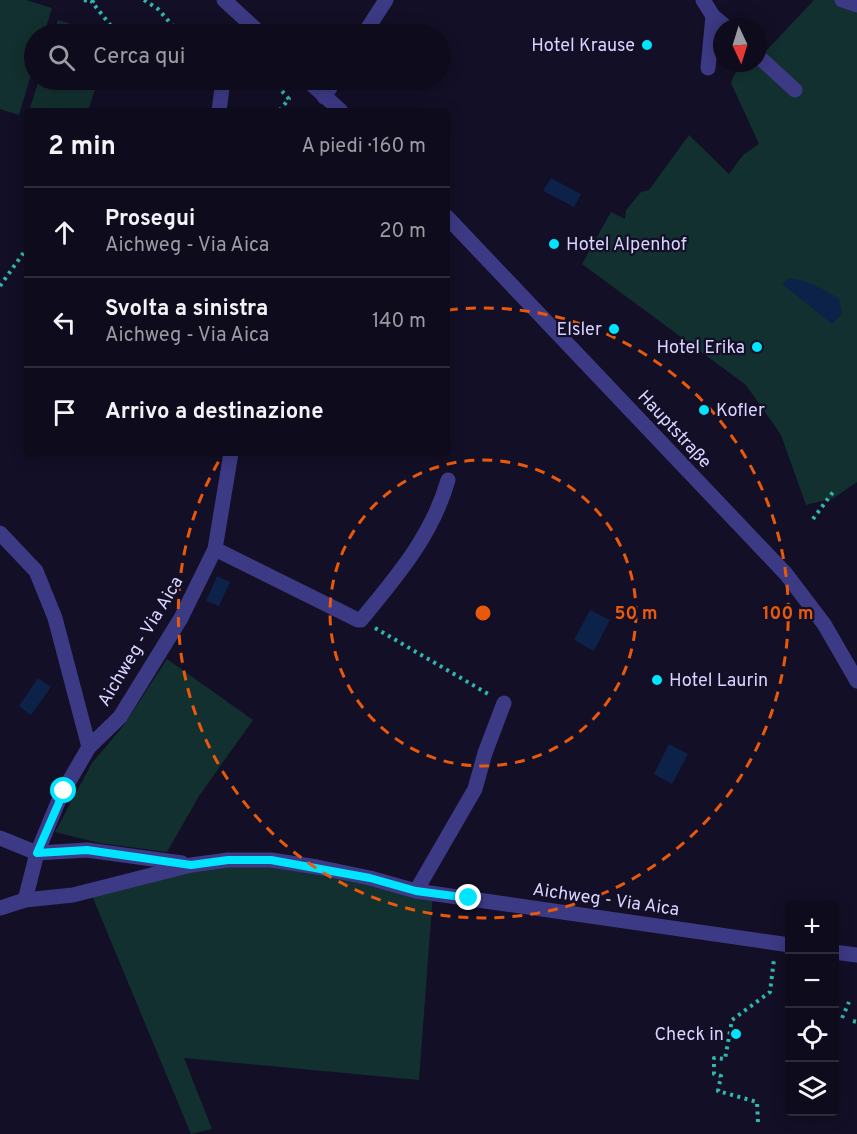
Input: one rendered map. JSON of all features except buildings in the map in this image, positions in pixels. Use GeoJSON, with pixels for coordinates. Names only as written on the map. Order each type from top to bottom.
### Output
{"type":"FeatureCollection","features":[{"type":"Feature","properties":{"kind":"street"},"geometry":{"type":"LineString","coordinates":[[224,0],[240,24]]}},
{"type":"Feature","properties":{"kind":"street"},"geometry":{"type":"LineString","coordinates":[[370,24],[386,0]]}},
{"type":"Feature","properties":{"kind":"street"},"geometry":{"type":"LineString","coordinates":[[703,0],[715,18]]}},
{"type":"Feature","properties":{"kind":"street"},"geometry":{"type":"LineString","coordinates":[[842,0],[857,5]]}},
{"type":"Feature","properties":{"kind":"street"},"geometry":{"type":"LineString","coordinates":[[708,68],[713,16]]}},
{"type":"Feature","properties":{"kind":"street"},"geometry":{"type":"LineString","coordinates":[[767,64],[795,90]]}},
{"type":"Feature","properties":{"kind":"street"},"geometry":{"type":"LineString","coordinates":[[219,108],[222,90]]}},
{"type":"Feature","properties":{"kind":"street"},"geometry":{"type":"LineString","coordinates":[[317,90],[337,108]]}},
{"type":"Feature","properties":{"kind":"street"},"geometry":{"type":"LineString","coordinates":[[324,97],[329,90]]}},
{"type":"Feature","properties":{"kind":"street","name":"Hauptstraße"},"geometry":{"type":"LineString","coordinates":[[450,220],[786,574],[824,624],[857,681]]}},
{"type":"Feature","properties":{"kind":"street","name":"Aichweg - Via Aica"},"geometry":{"type":"LineString","coordinates":[[25,900],[37,853],[61,795],[89,747],[120,717],[181,618],[215,549],[230,456]]}},
{"type":"Feature","properties":{"kind":"street"},"geometry":{"type":"LineString","coordinates":[[215,549],[361,620],[423,539],[440,506],[448,480]]}},
{"type":"Feature","properties":{"kind":"street","name":"Aichweg - Via Aica"},"geometry":{"type":"LineString","coordinates":[[0,533],[36,571],[55,618],[89,747]]}},
{"type":"Feature","properties":{"kind":"street"},"geometry":{"type":"LineString","coordinates":[[416,891],[476,789],[485,753],[504,703]]}},
{"type":"Feature","properties":{"kind":"street","name":"Aichweg - Via Aica"},"geometry":{"type":"LineString","coordinates":[[0,838],[37,853],[87,850],[191,865]]}},
{"type":"Feature","properties":{"kind":"street","name":"Aichweg - Via Aica"},"geometry":{"type":"LineString","coordinates":[[0,908],[25,900],[73,895],[191,865],[228,860],[271,860],[370,878],[416,891],[785,944]]}},
{"type":"Feature","properties":{"kind":"street"},"geometry":{"type":"LineString","coordinates":[[839,953],[857,955]]}},
{"type":"Feature","properties":{"kind":"path"},"geometry":{"type":"LineString","coordinates":[[84,0],[93,1],[110,24]]}},
{"type":"Feature","properties":{"kind":"path"},"geometry":{"type":"LineString","coordinates":[[144,0],[158,9],[171,24]]}},
{"type":"Feature","properties":{"kind":"path"},"geometry":{"type":"LineString","coordinates":[[281,90],[290,99],[282,108]]}},
{"type":"Feature","properties":{"kind":"path"},"geometry":{"type":"LineString","coordinates":[[12,270],[24,252]]}},
{"type":"Feature","properties":{"kind":"path"},"geometry":{"type":"LineString","coordinates":[[0,286],[24,252]]}},
{"type":"Feature","properties":{"kind":"path"},"geometry":{"type":"LineString","coordinates":[[813,519],[833,492]]}},
{"type":"Feature","properties":{"kind":"path"},"geometry":{"type":"LineString","coordinates":[[361,620],[504,703]]}},
{"type":"Feature","properties":{"kind":"path"},"geometry":{"type":"LineString","coordinates":[[758,1122],[757,1102],[718,1090],[721,1076],[714,1074],[714,1058],[725,1059],[732,1020],[770,992],[774,956]]}},
{"type":"Feature","properties":{"kind":"path"},"geometry":{"type":"LineString","coordinates":[[842,1018],[849,1002]]}},
{"type":"Feature","properties":{"kind":"green space"},"geometry":{"type":"Polygon","coordinates":[[[0,0],[26,0],[52,8],[47,24],[24,24],[24,90],[26,90],[19,115],[0,109],[0,0]]]}},
{"type":"Feature","properties":{"kind":"green space"},"geometry":{"type":"Polygon","coordinates":[[[814,0],[840,0],[857,5],[857,482],[834,498],[806,505],[781,435],[746,385],[582,264],[611,212],[625,219],[626,210],[641,192],[649,190],[689,135],[729,174],[743,155],[759,144],[731,83],[736,72],[767,72],[767,50],[814,0]]]}},
{"type":"Feature","properties":{"kind":"green space"},"geometry":{"type":"Polygon","coordinates":[[[58,20],[71,24],[57,24],[58,20]]]}},
{"type":"Feature","properties":{"kind":"green space"},"geometry":{"type":"Polygon","coordinates":[[[36,90],[95,90],[89,108],[30,108],[36,90]]]}},
{"type":"Feature","properties":{"kind":"green space"},"geometry":{"type":"Polygon","coordinates":[[[167,659],[253,720],[199,796],[167,852],[99,843],[55,832],[92,763],[124,725],[167,659]]]}},
{"type":"Feature","properties":{"kind":"green space"},"geometry":{"type":"Polygon","coordinates":[[[271,860],[433,893],[419,1080],[184,1058],[212,1129],[191,1134],[90,891],[191,865],[271,860]]]}},
{"type":"Feature","properties":{"kind":"water"},"geometry":{"type":"Polygon","coordinates":[[[551,178],[581,194],[574,207],[543,191],[551,178]]]}},
{"type":"Feature","properties":{"kind":"water"},"geometry":{"type":"Polygon","coordinates":[[[789,278],[815,286],[839,299],[842,314],[832,324],[782,284],[789,278]]]}},
{"type":"Feature","properties":{"kind":"water"},"geometry":{"type":"Polygon","coordinates":[[[217,576],[230,582],[219,606],[206,601],[217,576]]]}},
{"type":"Feature","properties":{"kind":"water"},"geometry":{"type":"Polygon","coordinates":[[[590,610],[610,620],[594,651],[574,640],[590,610]]]}},
{"type":"Feature","properties":{"kind":"water"},"geometry":{"type":"Polygon","coordinates":[[[38,678],[51,687],[31,715],[19,706],[38,678]]]}},
{"type":"Feature","properties":{"kind":"water"},"geometry":{"type":"Polygon","coordinates":[[[669,744],[688,754],[672,784],[654,774],[669,744]]]}},
{"type":"Feature","properties":{"kind":"place","name":"Hotel Krause"},"geometry":{"type":"Point","coordinates":[647,45]}},
{"type":"Feature","properties":{"kind":"place","name":"Hotel Alpenhof"},"geometry":{"type":"Point","coordinates":[554,244]}},
{"type":"Feature","properties":{"kind":"place","name":"Elsler"},"geometry":{"type":"Point","coordinates":[614,329]}},
{"type":"Feature","properties":{"kind":"place","name":"Hotel Erika"},"geometry":{"type":"Point","coordinates":[757,347]}},
{"type":"Feature","properties":{"kind":"place","name":"Kofler"},"geometry":{"type":"Point","coordinates":[704,410]}},
{"type":"Feature","properties":{"kind":"place","name":"Hotel Laurin"},"geometry":{"type":"Point","coordinates":[657,680]}},
{"type":"Feature","properties":{"kind":"place","name":"Check in"},"geometry":{"type":"Point","coordinates":[736,1034]}},
{"type":"Feature","properties":{"kind":"route"},"geometry":{"type":"LineString","coordinates":[[64,791],[37,853],[87,850],[191,865],[228,860],[271,860],[370,878],[416,891],[469,898]]}}]}
